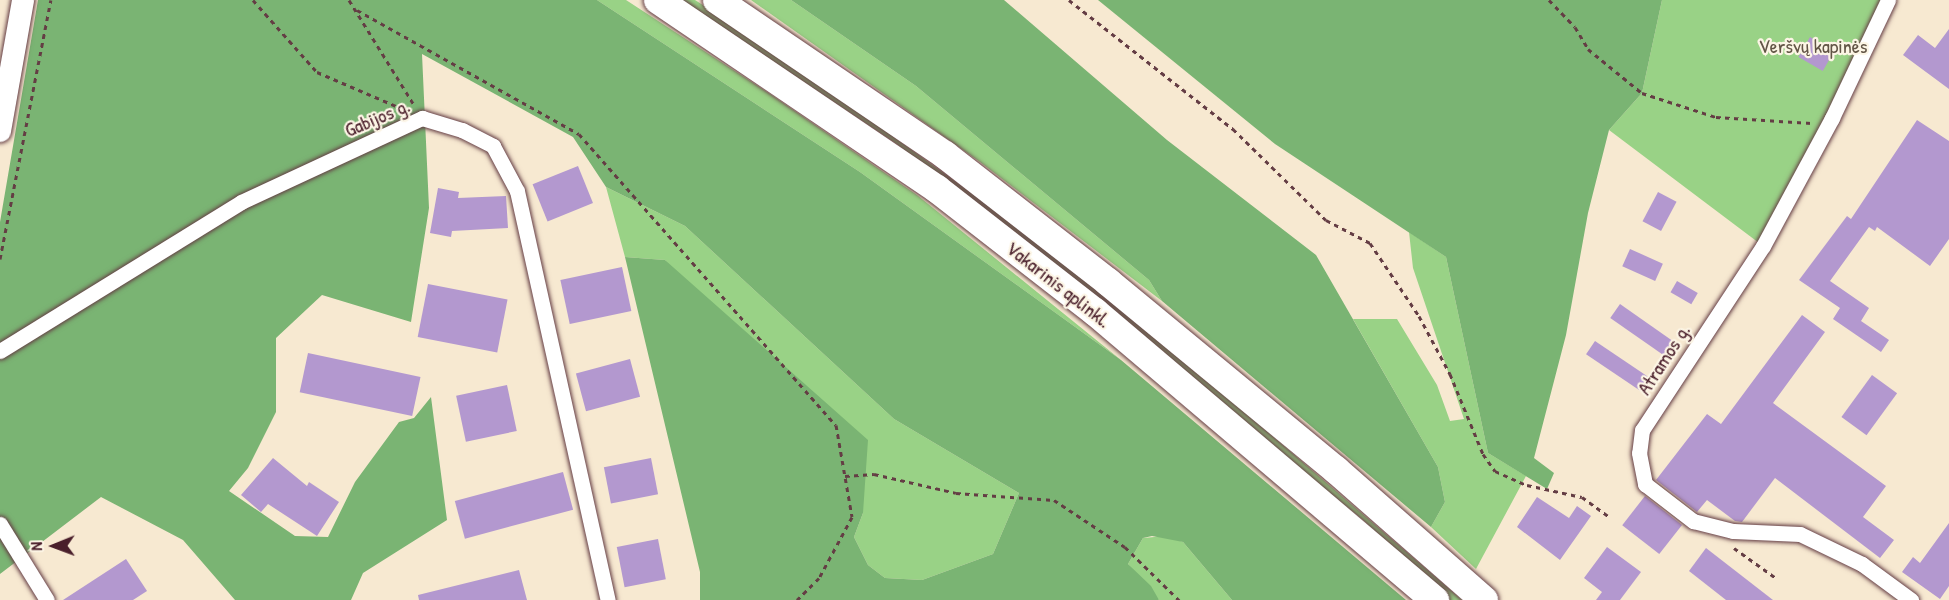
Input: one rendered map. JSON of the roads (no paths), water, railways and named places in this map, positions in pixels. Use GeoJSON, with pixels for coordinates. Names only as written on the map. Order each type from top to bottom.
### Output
{"type":"FeatureCollection","features":[{"type":"Feature","properties":{"kind":"highway","name":"Vakarinis aplinkl."},"geometry":{"type":"LineString","coordinates":[[658,0],[772,74],[983,225],[1095,312],[1435,600]]}},
{"type":"Feature","properties":{"kind":"highway","name":"Vakarinis aplinkl."},"geometry":{"type":"LineString","coordinates":[[717,0],[945,155],[1099,275],[1336,470],[1484,600]]}},
{"type":"Feature","properties":{"kind":"street"},"geometry":{"type":"LineString","coordinates":[[0,131],[23,0]]}},
{"type":"Feature","properties":{"kind":"street","name":"Atramos g."},"geometry":{"type":"LineString","coordinates":[[1888,0],[1826,128],[1763,246],[1642,430],[1640,469],[1645,484],[1654,494],[1693,521],[1733,531],[1800,534],[1862,564],[1911,600]]}},
{"type":"Feature","properties":{"kind":"street","name":"Gabijos g."},"geometry":{"type":"LineString","coordinates":[[0,351],[241,202],[422,118],[462,130],[493,146],[517,191],[608,600]]}},
{"type":"Feature","properties":{"kind":"street"},"geometry":{"type":"LineString","coordinates":[[0,525],[47,600]]}},
{"type":"Feature","properties":{"kind":"park label","name":"Veršvų kapinės"},"geometry":{"type":"Point","coordinates":[1813,45]}}]}
